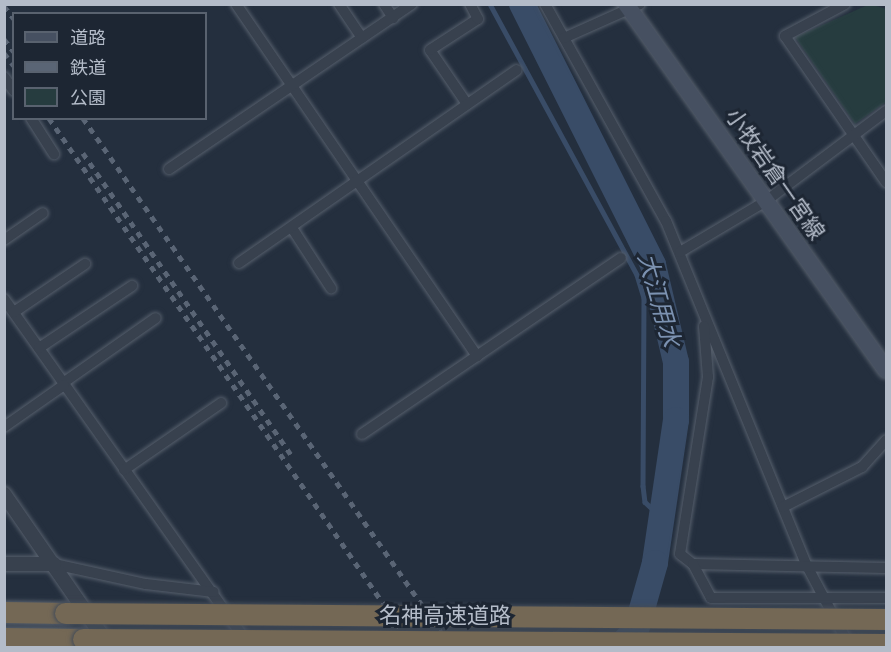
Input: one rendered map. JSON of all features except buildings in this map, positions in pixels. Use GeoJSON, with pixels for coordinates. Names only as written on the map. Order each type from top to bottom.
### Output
{"type":"FeatureCollection","features":[{"type":"Feature","properties":{"kind":"highway","name":"名神高速道路"},"geometry":{"type":"LineString","coordinates":[[4,612],[886,619]]}},
{"type":"Feature","properties":{"kind":"highway","name":"名神高速道路"},"geometry":{"type":"LineString","coordinates":[[4,638],[886,644]]}},
{"type":"Feature","properties":{"kind":"main road","name":"小牧岩倉一宮線"},"geometry":{"type":"LineString","coordinates":[[632,6],[886,370]]}},
{"type":"Feature","properties":{"kind":"street"},"geometry":{"type":"LineString","coordinates":[[236,4],[477,356]]}},
{"type":"Feature","properties":{"kind":"street"},"geometry":{"type":"LineString","coordinates":[[339,4],[362,38]]}},
{"type":"Feature","properties":{"kind":"street"},"geometry":{"type":"LineString","coordinates":[[384,4],[393,18]]}},
{"type":"Feature","properties":{"kind":"street"},"geometry":{"type":"LineString","coordinates":[[169,169],[412,4]]}},
{"type":"Feature","properties":{"kind":"street"},"geometry":{"type":"LineString","coordinates":[[466,104],[430,50],[478,19],[470,4]]}},
{"type":"Feature","properties":{"kind":"street"},"geometry":{"type":"LineString","coordinates":[[545,4],[680,252],[703,316],[807,566],[826,596],[850,648]]}},
{"type":"Feature","properties":{"kind":"street"},"geometry":{"type":"LineString","coordinates":[[845,4],[785,36],[886,182]]}},
{"type":"Feature","properties":{"kind":"street"},"geometry":{"type":"LineString","coordinates":[[564,38],[632,6]]}},
{"type":"Feature","properties":{"kind":"street"},"geometry":{"type":"LineString","coordinates":[[239,263],[517,70]]}},
{"type":"Feature","properties":{"kind":"street"},"geometry":{"type":"LineString","coordinates":[[680,252],[766,201],[886,111]]}},
{"type":"Feature","properties":{"kind":"street"},"geometry":{"type":"LineString","coordinates":[[32,120],[54,154]]}},
{"type":"Feature","properties":{"kind":"street"},"geometry":{"type":"LineString","coordinates":[[4,240],[43,213]]}},
{"type":"Feature","properties":{"kind":"street"},"geometry":{"type":"LineString","coordinates":[[292,228],[331,288]]}},
{"type":"Feature","properties":{"kind":"street"},"geometry":{"type":"LineString","coordinates":[[362,434],[621,258]]}},
{"type":"Feature","properties":{"kind":"street"},"geometry":{"type":"LineString","coordinates":[[14,312],[86,264]]}},
{"type":"Feature","properties":{"kind":"street"},"geometry":{"type":"LineString","coordinates":[[39,348],[132,286]]}},
{"type":"Feature","properties":{"kind":"street"},"geometry":{"type":"LineString","coordinates":[[4,299],[124,470],[214,592],[250,648]]}},
{"type":"Feature","properties":{"kind":"street"},"geometry":{"type":"LineString","coordinates":[[703,316],[708,377],[680,554],[693,564],[711,598],[826,596],[886,598]]}},
{"type":"Feature","properties":{"kind":"street"},"geometry":{"type":"LineString","coordinates":[[4,427],[156,318]]}},
{"type":"Feature","properties":{"kind":"street"},"geometry":{"type":"LineString","coordinates":[[124,470],[221,404]]}},
{"type":"Feature","properties":{"kind":"street"},"geometry":{"type":"LineString","coordinates":[[783,507],[862,467],[886,440]]}},
{"type":"Feature","properties":{"kind":"street"},"geometry":{"type":"LineString","coordinates":[[4,494],[110,648]]}},
{"type":"Feature","properties":{"kind":"street"},"geometry":{"type":"LineString","coordinates":[[4,564],[54,564],[146,585],[214,592]]}},
{"type":"Feature","properties":{"kind":"street"},"geometry":{"type":"LineString","coordinates":[[693,564],[886,568]]}},
{"type":"Feature","properties":{"kind":"green space"},"geometry":{"type":"Polygon","coordinates":[[[870,4],[886,9],[886,102],[855,124],[795,37],[870,4]]]}},
{"type":"Feature","properties":{"kind":"waterway"},"geometry":{"type":"LineString","coordinates":[[490,4],[637,275],[644,298],[643,486],[645,502],[663,519]]}},
{"type":"Feature","properties":{"kind":"waterway","name":"大江用水"},"geometry":{"type":"LineString","coordinates":[[522,4],[653,265],[676,362],[676,420],[655,563],[636,630],[618,648]]}},
{"type":"Feature","properties":{"kind":"railway"},"geometry":{"type":"LineString","coordinates":[[4,6],[12,16]]}},
{"type":"Feature","properties":{"kind":"railway"},"geometry":{"type":"LineString","coordinates":[[4,39],[12,49]]}},
{"type":"Feature","properties":{"kind":"railway"},"geometry":{"type":"LineString","coordinates":[[4,53],[12,63]]}},
{"type":"Feature","properties":{"kind":"railway"},"geometry":{"type":"LineString","coordinates":[[50,120],[414,648]]}},
{"type":"Feature","properties":{"kind":"railway"},"geometry":{"type":"LineString","coordinates":[[84,120],[452,648]]}},
{"type":"Feature","properties":{"kind":"railway"},"geometry":{"type":"LineString","coordinates":[[83,153],[291,454]]}}]}
